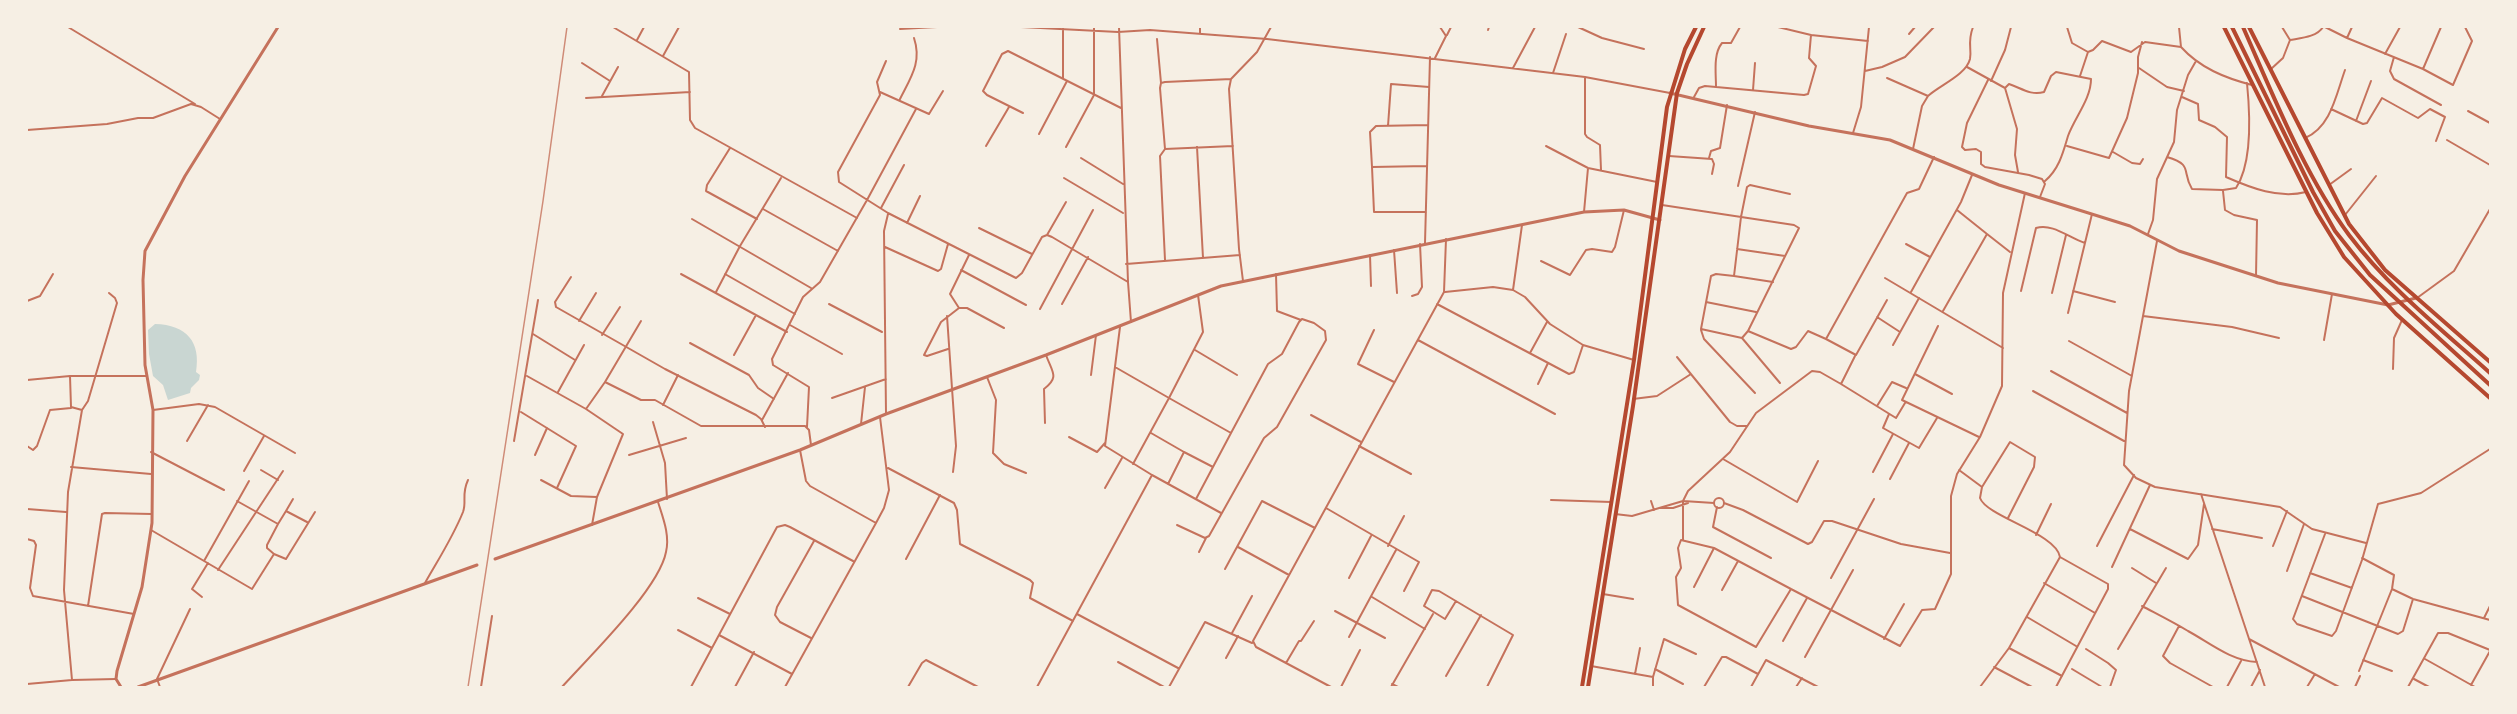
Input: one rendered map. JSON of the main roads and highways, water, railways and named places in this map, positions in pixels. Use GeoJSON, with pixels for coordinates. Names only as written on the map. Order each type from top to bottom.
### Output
{"type":"FeatureCollection","features":[{"type":"Feature","properties":{"kind":"main road"},"geometry":{"type":"LineString","coordinates":[[1582,687],[1634,360],[1670,93],[1696,27]]}},
{"type":"Feature","properties":{"kind":"main road"},"geometry":{"type":"LineString","coordinates":[[1588,687],[1662,207],[1677,93],[1704,27]]}},
{"type":"Feature","properties":{"kind":"main road"},"geometry":{"type":"LineString","coordinates":[[2224,27],[2249,84],[2344,257],[2402,320],[2490,398]]}},
{"type":"Feature","properties":{"kind":"main road"},"geometry":{"type":"LineString","coordinates":[[2232,27],[2309,184],[2335,231],[2370,275],[2490,385]]}},
{"type":"Feature","properties":{"kind":"main road"},"geometry":{"type":"LineString","coordinates":[[2243,27],[2315,181],[2349,235],[2398,291],[2490,373]]}},
{"type":"Feature","properties":{"kind":"main road"},"geometry":{"type":"LineString","coordinates":[[2249,27],[2345,216],[2385,270],[2490,362]]}},
{"type":"Feature","properties":{"kind":"railway"},"geometry":{"type":"LineString","coordinates":[[468,687],[543,201],[567,27]]}}]}
